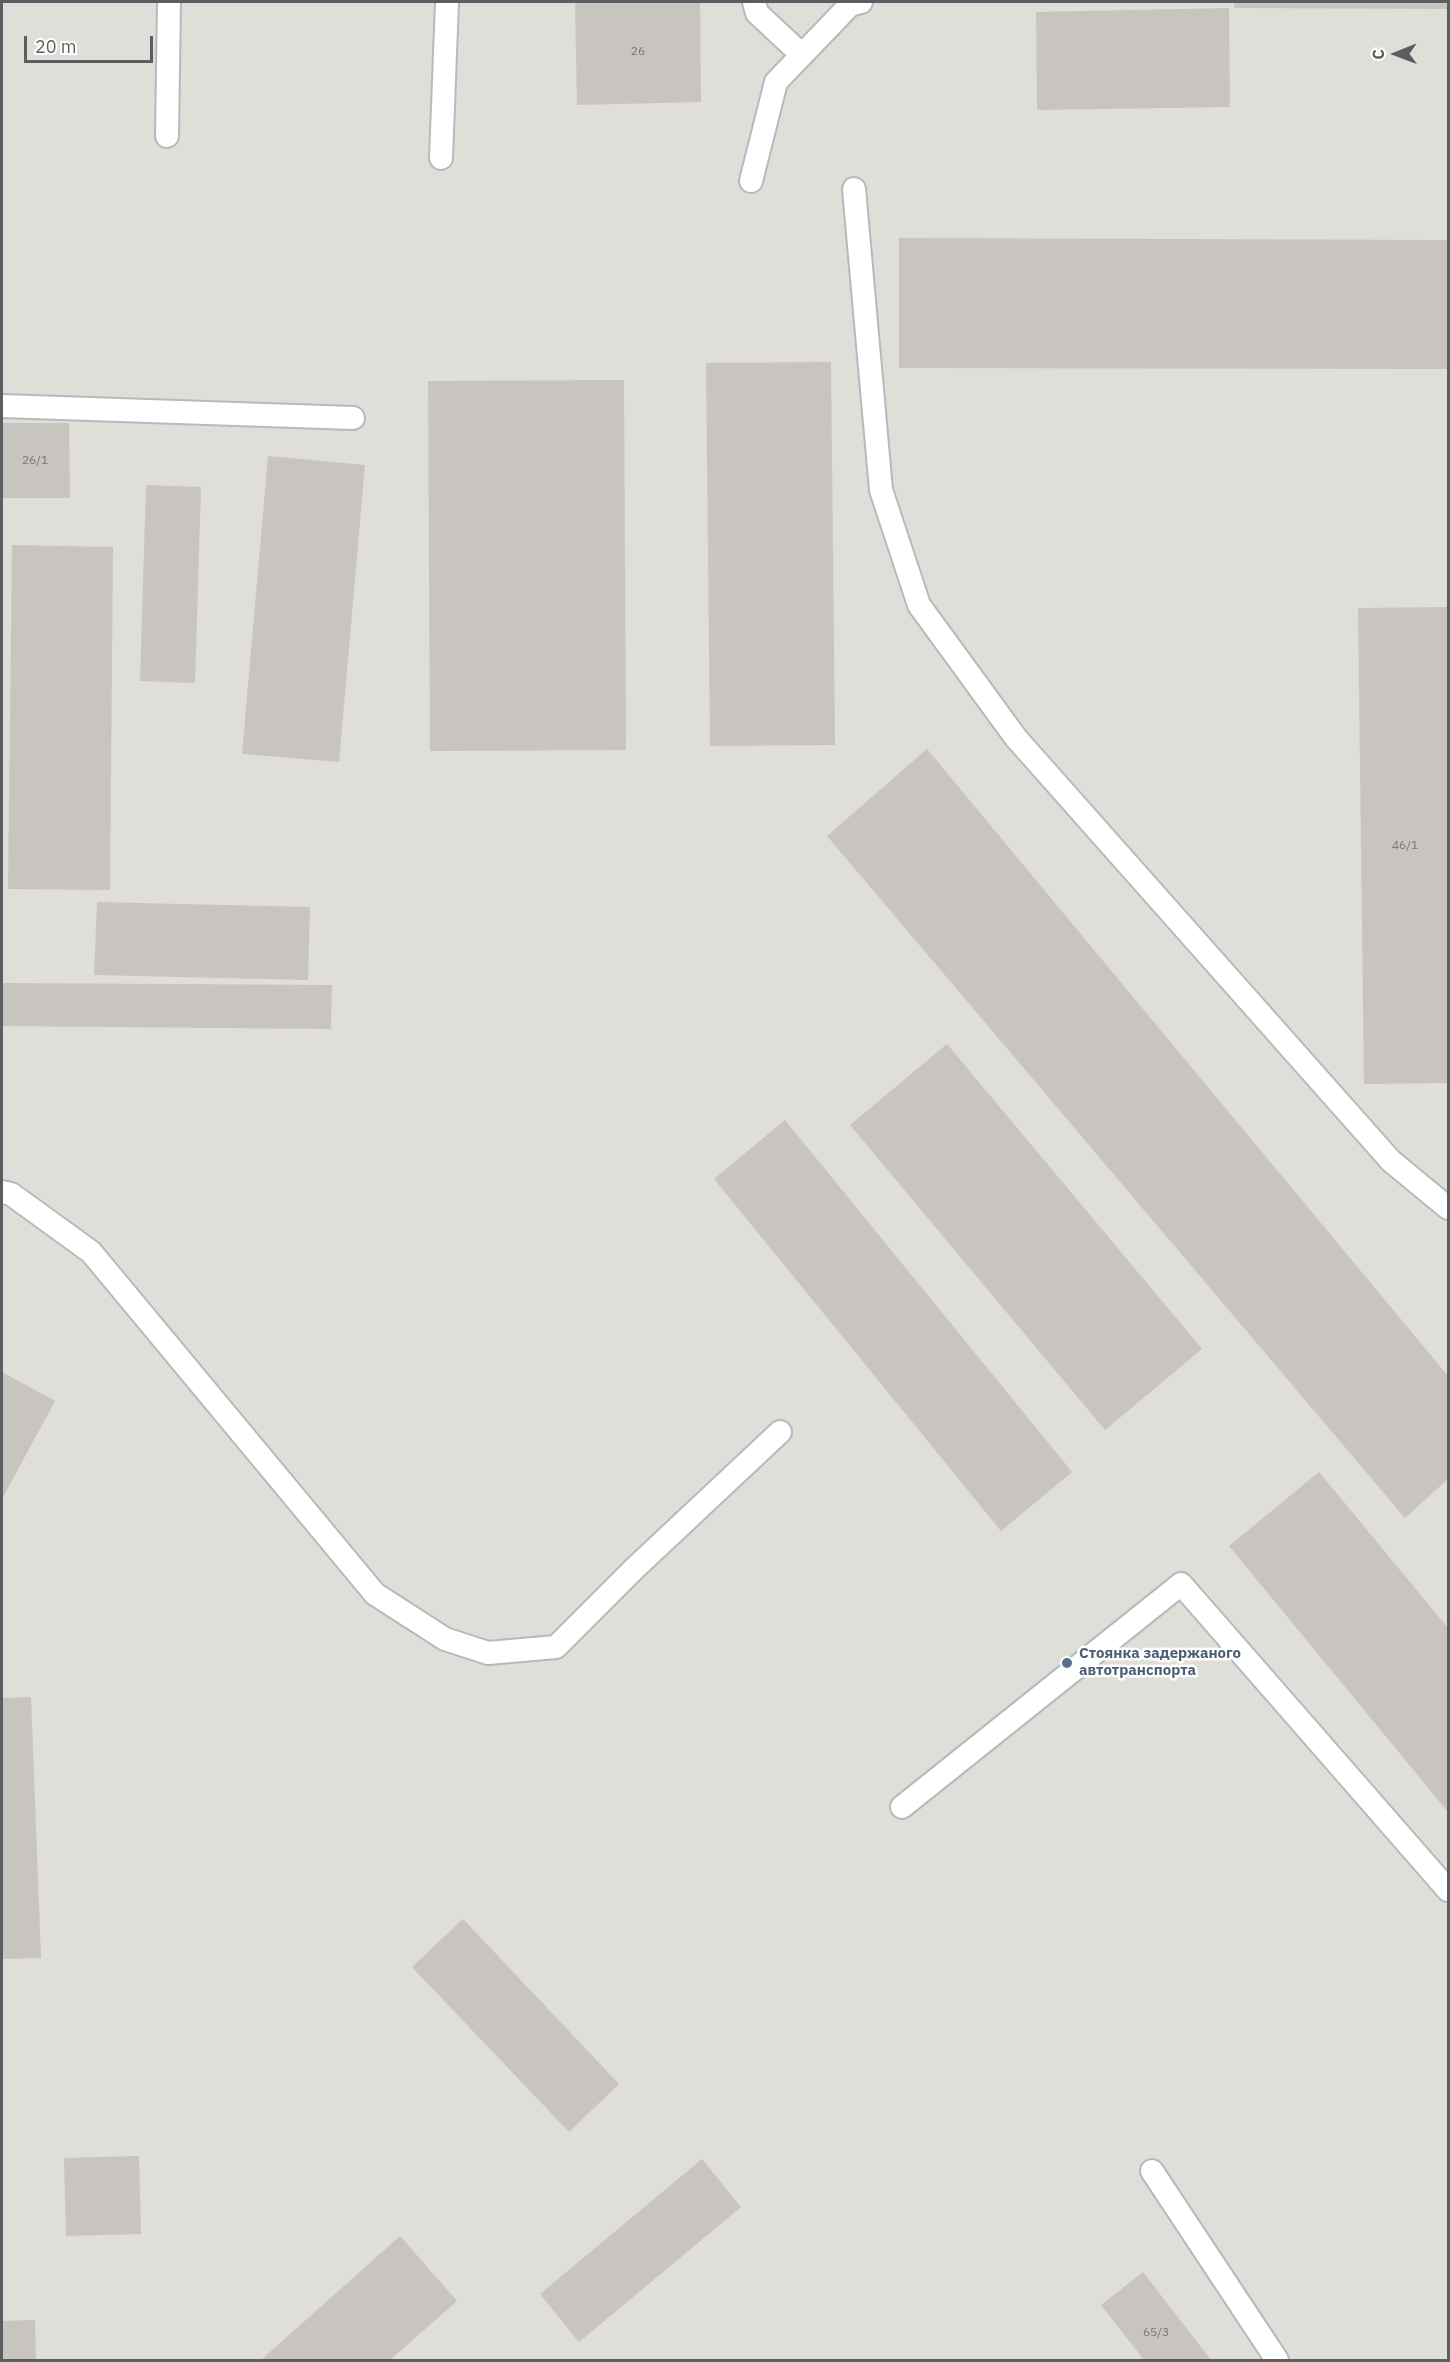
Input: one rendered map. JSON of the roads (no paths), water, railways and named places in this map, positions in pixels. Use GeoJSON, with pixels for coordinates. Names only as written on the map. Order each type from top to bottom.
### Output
{"type":"FeatureCollection","features":[{"type":"Feature","properties":{"kind":"lane"},"geometry":{"type":"LineString","coordinates":[[167,136],[169,2]]}},
{"type":"Feature","properties":{"kind":"lane"},"geometry":{"type":"LineString","coordinates":[[441,158],[447,2]]}},
{"type":"Feature","properties":{"kind":"lane"},"geometry":{"type":"LineString","coordinates":[[754,2],[757,13],[802,55]]}},
{"type":"Feature","properties":{"kind":"lane"},"geometry":{"type":"LineString","coordinates":[[751,181],[776,82],[850,5],[861,2]]}},
{"type":"Feature","properties":{"kind":"lane"},"geometry":{"type":"LineString","coordinates":[[854,189],[881,490],[919,605],[1016,738],[1391,1161],[1449,1208]]}},
{"type":"Feature","properties":{"kind":"lane"},"geometry":{"type":"LineString","coordinates":[[2,406],[353,418]]}},
{"type":"Feature","properties":{"kind":"lane"},"geometry":{"type":"LineString","coordinates":[[2,1192],[11,1194],[91,1252],[375,1594],[444,1639],[488,1653],[556,1647],[634,1569],[780,1431]]}},
{"type":"Feature","properties":{"kind":"lane"},"geometry":{"type":"LineString","coordinates":[[902,1807],[1181,1584],[1449,1890]]}},
{"type":"Feature","properties":{"kind":"lane"},"geometry":{"type":"LineString","coordinates":[[1152,2171],[1277,2361]]}},
{"type":"Feature","properties":{"kind":"place","name":"Стоянка задержаного автотранспорта"},"geometry":{"type":"Point","coordinates":[1067,1663]}}]}
